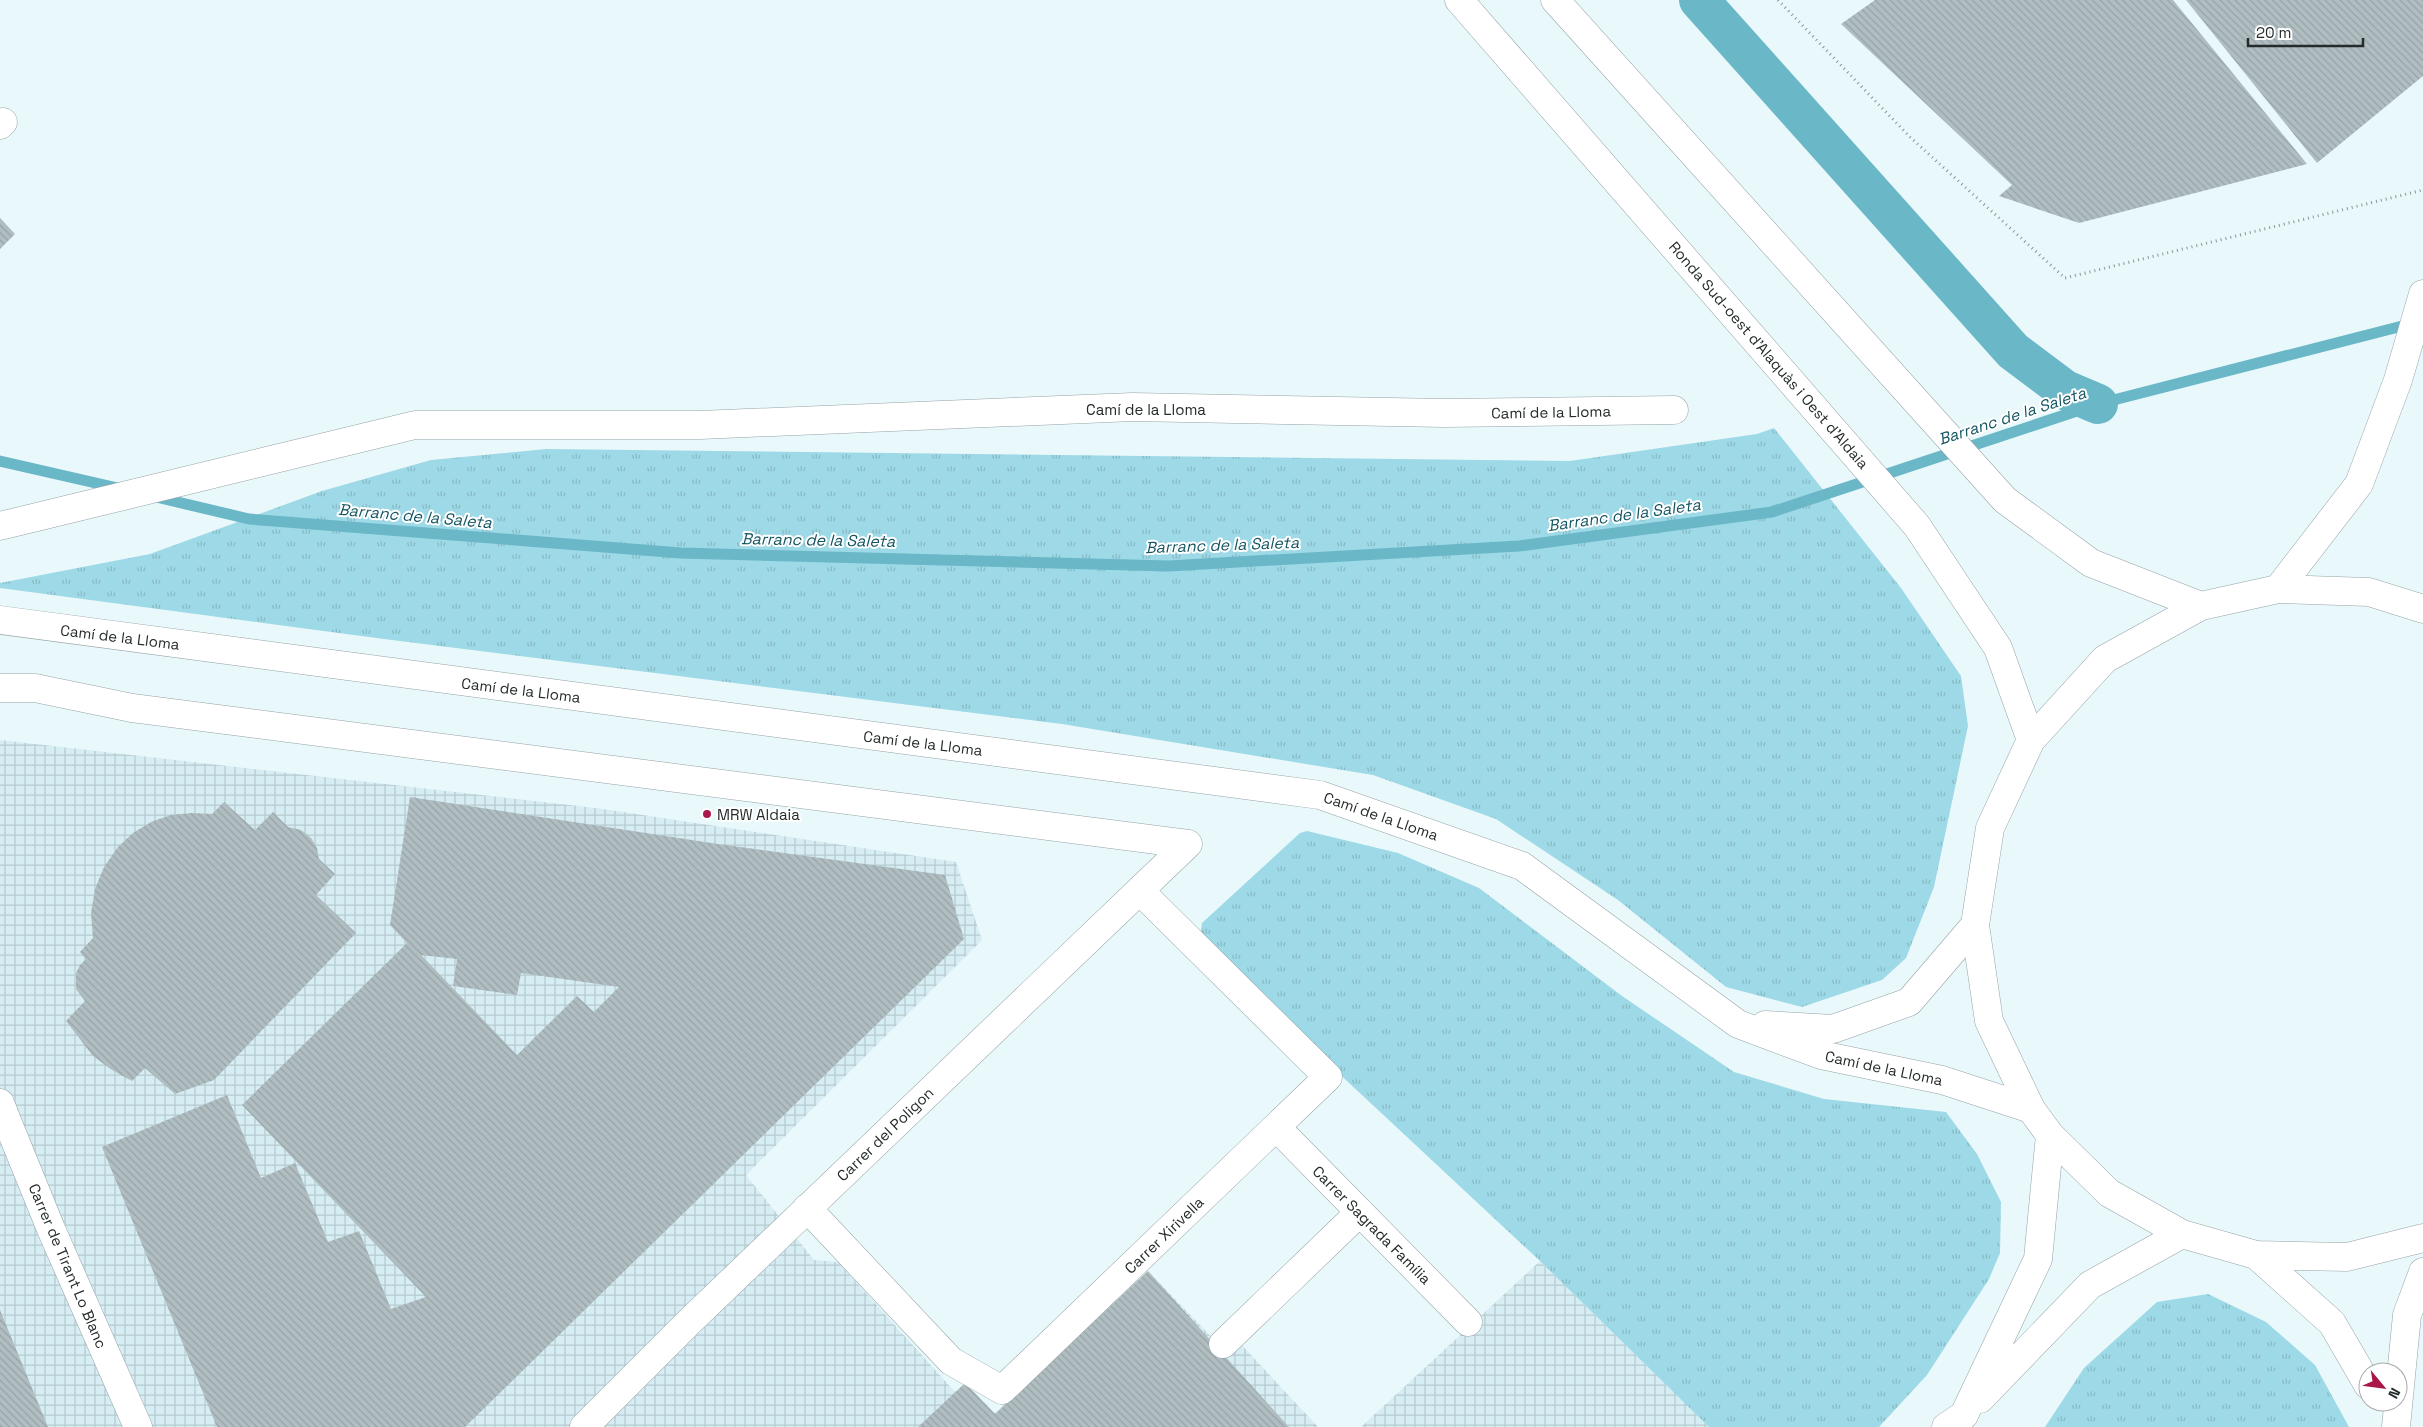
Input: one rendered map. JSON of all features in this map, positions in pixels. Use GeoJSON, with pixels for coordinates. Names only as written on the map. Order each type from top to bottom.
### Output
{"type":"FeatureCollection","features":[{"type":"Feature","properties":{"kind":"street","name":"Ronda Sud-oest d'Alaquàs i Oest d'Aldaia"},"geometry":{"type":"LineString","coordinates":[[1459,0],[1917,526],[1998,648],[2031,740]]}},
{"type":"Feature","properties":{"kind":"street"},"geometry":{"type":"LineString","coordinates":[[1555,0],[2005,500],[2091,563],[2201,606]]}},
{"type":"Feature","properties":{"kind":"street"},"geometry":{"type":"LineString","coordinates":[[2278,589],[2359,484],[2398,380],[2423,294]]}},
{"type":"Feature","properties":{"kind":"street","name":"Camí de la Lloma"},"geometry":{"type":"LineString","coordinates":[[0,526],[414,425],[700,425],[1133,407],[1444,413],[1674,410]]}},
{"type":"Feature","properties":{"kind":"street"},"geometry":{"type":"LineString","coordinates":[[2423,609],[2369,592],[2278,589],[2201,606],[2105,659],[2031,740],[1990,828],[1975,925],[1990,1021],[2030,1108],[2050,1135],[2109,1193],[2182,1234],[2256,1255],[2347,1257],[2423,1238]]}},
{"type":"Feature","properties":{"kind":"street","name":"Camí de la Lloma"},"geometry":{"type":"LineString","coordinates":[[0,620],[48,628],[1320,794],[1522,866],[1738,1024],[1822,1055],[1942,1080],[2030,1108]]}},
{"type":"Feature","properties":{"kind":"street","name":"Camí de la Lloma"},"geometry":{"type":"LineString","coordinates":[[0,641],[48,628]]}},
{"type":"Feature","properties":{"kind":"street","name":"Carrer del Poligon"},"geometry":{"type":"LineString","coordinates":[[0,688],[35,688],[132,708],[1188,844],[807,1208],[584,1427]]}},
{"type":"Feature","properties":{"kind":"street","name":"Carrer Xirivella"},"geometry":{"type":"LineString","coordinates":[[807,1208],[951,1362],[1002,1390],[1328,1077],[1140,891]]}},
{"type":"Feature","properties":{"kind":"street","name":"Camí de la Lloma"},"geometry":{"type":"LineString","coordinates":[[1738,1024],[1833,1030],[1909,1002],[1975,925]]}},
{"type":"Feature","properties":{"kind":"street","name":"Carrer de Tirant Lo Blanc"},"geometry":{"type":"LineString","coordinates":[[2,1107],[51,1229],[138,1427]]}},
{"type":"Feature","properties":{"kind":"street","name":"Carrer Sagrada Família"},"geometry":{"type":"LineString","coordinates":[[1276,1127],[1468,1322]]}},
{"type":"Feature","properties":{"kind":"street"},"geometry":{"type":"LineString","coordinates":[[1955,1423],[2038,1259],[2050,1135]]}},
{"type":"Feature","properties":{"kind":"street"},"geometry":{"type":"LineString","coordinates":[[1223,1344],[1360,1212]]}},
{"type":"Feature","properties":{"kind":"street"},"geometry":{"type":"LineString","coordinates":[[1955,1423],[2090,1285],[2182,1234]]}},
{"type":"Feature","properties":{"kind":"street"},"geometry":{"type":"LineString","coordinates":[[2256,1255],[2332,1323],[2358,1368]]}},
{"type":"Feature","properties":{"kind":"street"},"geometry":{"type":"LineString","coordinates":[[2394,1427],[2407,1314],[2423,1272]]}},
{"type":"Feature","properties":{"kind":"street"},"geometry":{"type":"LineString","coordinates":[[2384,1412],[2394,1427]]}},
{"type":"Feature","properties":{"kind":"path"},"geometry":{"type":"LineString","coordinates":[[1778,0],[1910,137],[2065,278],[2423,190]]}},
{"type":"Feature","properties":{"kind":"shaded area"},"geometry":{"type":"Polygon","coordinates":[[[0,740],[596,808],[956,862],[982,940],[746,1175],[814,1260],[838,1262],[956,1393],[965,1383],[995,1413],[1148,1271],[1225,1351],[1238,1341],[1318,1427],[0,1427],[0,740]]]}},
{"type":"Feature","properties":{"kind":"shaded area"},"geometry":{"type":"Polygon","coordinates":[[[1540,1261],[1709,1427],[1361,1427],[1540,1261]]]}},
{"type":"Feature","properties":{"kind":"green space"},"geometry":{"type":"Polygon","coordinates":[[[1774,428],[1901,588],[1961,676],[1968,726],[1934,887],[1906,958],[1882,980],[1802,1007],[1726,987],[1618,900],[1496,819],[1373,775],[1062,724],[384,639],[0,588],[0,583],[150,554],[322,491],[431,460],[546,449],[1570,461],[1757,434],[1774,428]]]}},
{"type":"Feature","properties":{"kind":"green space"},"geometry":{"type":"Polygon","coordinates":[[[1307,831],[1398,853],[1479,888],[1622,996],[1734,1072],[1824,1099],[1946,1112],[1977,1154],[2001,1202],[2000,1253],[1989,1279],[1927,1375],[1879,1427],[1709,1427],[1540,1261],[1199,943],[1202,923],[1300,833],[1307,831]]]}},
{"type":"Feature","properties":{"kind":"green space"},"geometry":{"type":"Polygon","coordinates":[[[2208,1294],[2266,1322],[2315,1365],[2349,1427],[2045,1427],[2084,1368],[2157,1302],[2208,1294]]]}},
{"type":"Feature","properties":{"kind":"building"},"geometry":{"type":"Polygon","coordinates":[[[1875,0],[2173,0],[2307,164],[2079,223],[1999,196],[2012,185],[1841,24],[1875,0]]]}},
{"type":"Feature","properties":{"kind":"building"},"geometry":{"type":"Polygon","coordinates":[[[2186,0],[2423,0],[2423,76],[2317,163],[2186,0]]]}},
{"type":"Feature","properties":{"kind":"building"},"geometry":{"type":"Polygon","coordinates":[[[0,218],[15,234],[0,249],[0,218]]]}},
{"type":"Feature","properties":{"kind":"building"},"geometry":{"type":"Polygon","coordinates":[[[410,797],[718,844],[945,875],[964,939],[465,1427],[217,1427],[102,1147],[227,1095],[261,1178],[295,1163],[328,1242],[359,1231],[391,1309],[426,1297],[242,1105],[407,943],[390,925],[410,797]],[[421,955],[517,1055],[577,996],[594,1012],[619,987],[521,973],[517,995],[453,986],[457,959],[421,955]]]}},
{"type":"Feature","properties":{"kind":"building"},"geometry":{"type":"Polygon","coordinates":[[[224,802],[255,830],[273,812],[288,827],[301,830],[311,838],[317,848],[319,859],[335,874],[316,895],[356,933],[214,1080],[175,1094],[145,1068],[132,1081],[112,1070],[93,1056],[66,1021],[85,1001],[76,989],[76,973],[86,959],[80,952],[93,938],[91,913],[95,889],[104,867],[118,847],[133,833],[151,822],[171,815],[212,814],[224,802]]]}},
{"type":"Feature","properties":{"kind":"building"},"geometry":{"type":"Polygon","coordinates":[[[1148,1271],[1289,1427],[918,1427],[965,1383],[995,1414],[1148,1271]]]}},
{"type":"Feature","properties":{"kind":"building"},"geometry":{"type":"Polygon","coordinates":[[[0,1310],[48,1427],[0,1427],[0,1310]]]}},
{"type":"Feature","properties":{"kind":"waterway"},"geometry":{"type":"LineString","coordinates":[[1699,0],[2013,351],[2065,390],[2098,404]]}},
{"type":"Feature","properties":{"kind":"waterway","name":"Barranc de la Saleta"},"geometry":{"type":"LineString","coordinates":[[152,496],[249,519],[681,553],[1169,566],[1519,546],[1772,512],[2098,404],[2414,323]]}},
{"type":"Feature","properties":{"kind":"waterway","name":"Barranc de la Saleta"},"geometry":{"type":"LineString","coordinates":[[0,461],[122,489]]}},
{"type":"Feature","properties":{"kind":"place","name":"MRW Aldaia"},"geometry":{"type":"Point","coordinates":[707,814]}}]}
